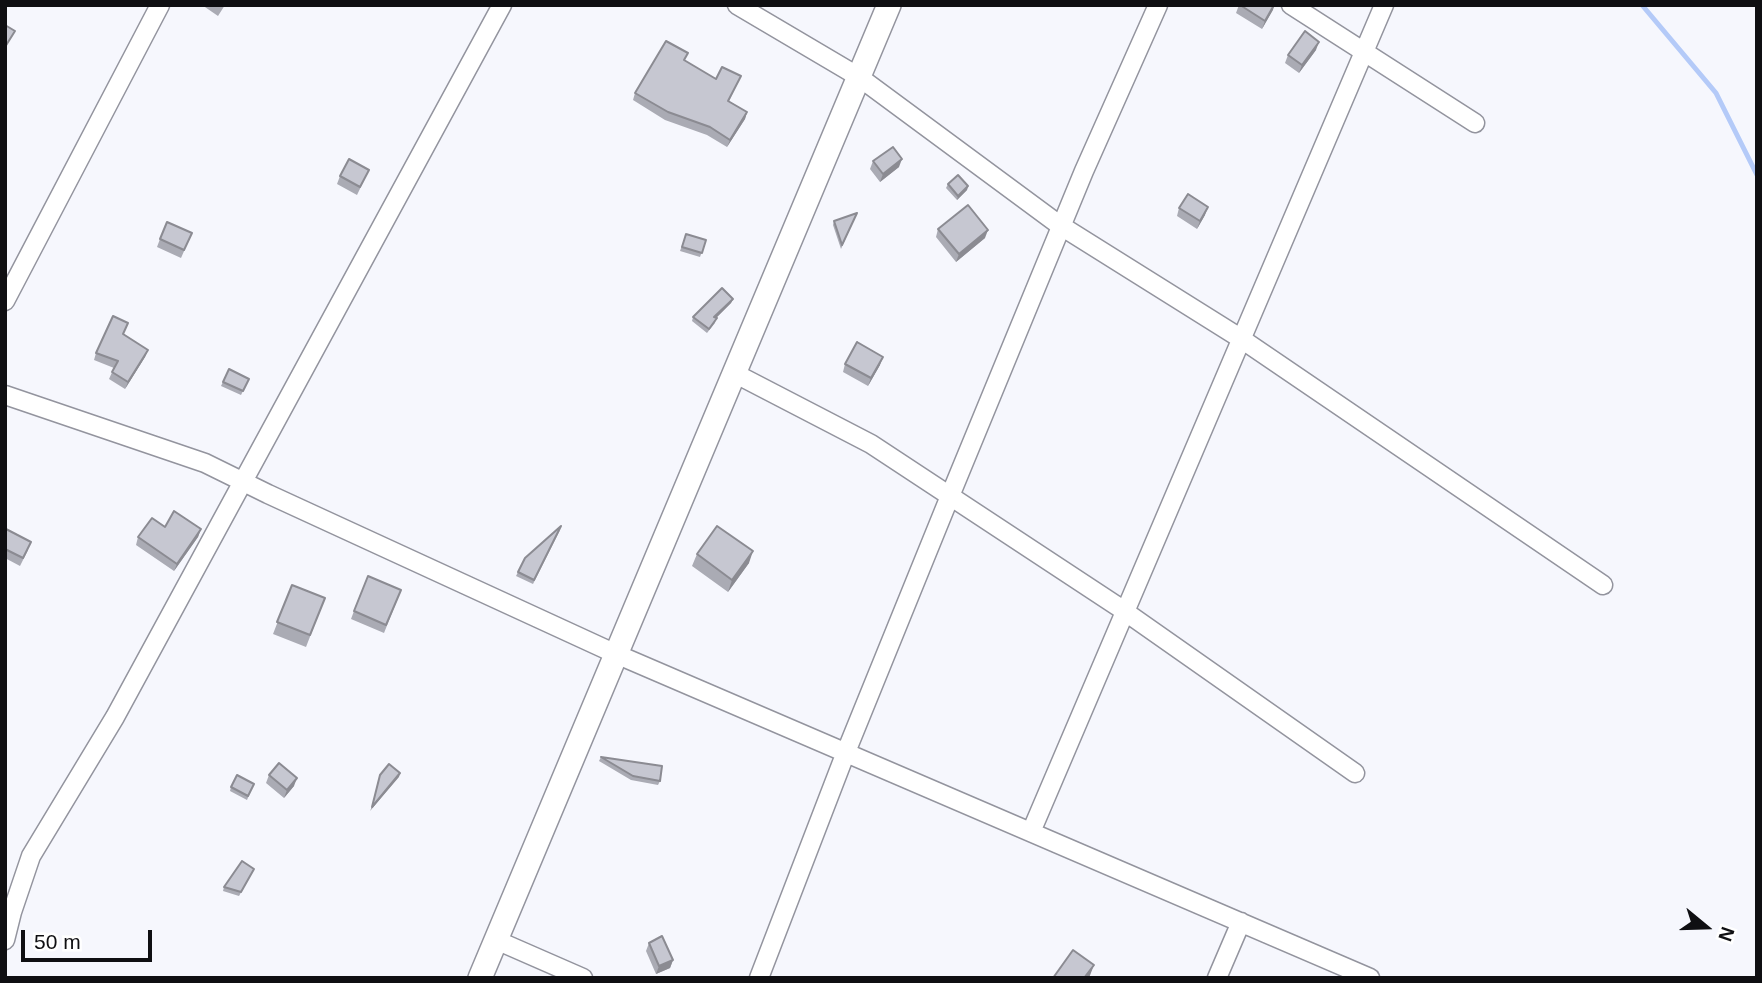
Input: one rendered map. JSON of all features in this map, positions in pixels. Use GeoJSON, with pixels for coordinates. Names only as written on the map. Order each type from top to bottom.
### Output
{"type":"FeatureCollection","features":[{"type":"Feature","properties":{"kind":"street"},"geometry":{"type":"LineString","coordinates":[[5,301],[160,5]]}},
{"type":"Feature","properties":{"kind":"street"},"geometry":{"type":"LineString","coordinates":[[5,940],[31,856],[115,717],[502,5]]}},
{"type":"Feature","properties":{"kind":"street"},"geometry":{"type":"LineString","coordinates":[[737,5],[859,77],[1061,226],[1241,339],[1604,585]]}},
{"type":"Feature","properties":{"kind":"street"},"geometry":{"type":"LineString","coordinates":[[481,978],[889,5]]}},
{"type":"Feature","properties":{"kind":"street"},"geometry":{"type":"LineString","coordinates":[[759,978],[846,752],[950,496],[1061,226],[1158,5]]}},
{"type":"Feature","properties":{"kind":"street"},"geometry":{"type":"LineString","coordinates":[[1291,5],[1475,123]]}},
{"type":"Feature","properties":{"kind":"street"},"geometry":{"type":"LineString","coordinates":[[1031,832],[1384,5]]}},
{"type":"Feature","properties":{"kind":"street"},"geometry":{"type":"LineString","coordinates":[[734,373],[871,444],[1125,612],[1355,773]]}},
{"type":"Feature","properties":{"kind":"street"},"geometry":{"type":"LineString","coordinates":[[5,395],[205,463],[616,653],[1370,978]]}},
{"type":"Feature","properties":{"kind":"street"},"geometry":{"type":"LineString","coordinates":[[1217,978],[1241,922]]}},
{"type":"Feature","properties":{"kind":"street"},"geometry":{"type":"LineString","coordinates":[[496,940],[583,978]]}},
{"type":"Feature","properties":{"kind":"building"},"geometry":{"type":"Polygon","coordinates":[[[1240,5],[1274,5],[1265,21],[1240,5]]]}},
{"type":"Feature","properties":{"kind":"building"},"geometry":{"type":"Polygon","coordinates":[[[5,25],[15,31],[5,47],[5,25]]]}},
{"type":"Feature","properties":{"kind":"building"},"geometry":{"type":"Polygon","coordinates":[[[1305,31],[1319,42],[1302,65],[1288,55],[1305,31]]]}},
{"type":"Feature","properties":{"kind":"building"},"geometry":{"type":"Polygon","coordinates":[[[666,41],[688,53],[684,60],[716,79],[722,67],[741,76],[728,101],[747,112],[730,140],[710,127],[668,112],[635,93],[666,41]]]}},
{"type":"Feature","properties":{"kind":"building"},"geometry":{"type":"Polygon","coordinates":[[[893,147],[902,159],[883,174],[873,161],[893,147]]]}},
{"type":"Feature","properties":{"kind":"building"},"geometry":{"type":"Polygon","coordinates":[[[349,159],[369,170],[360,187],[340,176],[349,159]]]}},
{"type":"Feature","properties":{"kind":"building"},"geometry":{"type":"Polygon","coordinates":[[[958,175],[968,186],[958,196],[948,184],[958,175]]]}},
{"type":"Feature","properties":{"kind":"building"},"geometry":{"type":"Polygon","coordinates":[[[1188,194],[1208,207],[1200,221],[1179,208],[1188,194]]]}},
{"type":"Feature","properties":{"kind":"building"},"geometry":{"type":"Polygon","coordinates":[[[968,205],[988,230],[959,254],[938,229],[968,205]]]}},
{"type":"Feature","properties":{"kind":"building"},"geometry":{"type":"Polygon","coordinates":[[[857,213],[842,245],[834,221],[857,213]]]}},
{"type":"Feature","properties":{"kind":"building"},"geometry":{"type":"Polygon","coordinates":[[[167,222],[192,233],[184,250],[160,239],[167,222]]]}},
{"type":"Feature","properties":{"kind":"building"},"geometry":{"type":"Polygon","coordinates":[[[686,234],[706,240],[702,253],[682,247],[686,234]]]}},
{"type":"Feature","properties":{"kind":"building"},"geometry":{"type":"Polygon","coordinates":[[[722,288],[733,299],[714,317],[717,318],[709,329],[693,317],[722,288]]]}},
{"type":"Feature","properties":{"kind":"building"},"geometry":{"type":"Polygon","coordinates":[[[113,316],[128,323],[123,334],[148,350],[128,382],[112,372],[118,361],[96,353],[113,316]]]}},
{"type":"Feature","properties":{"kind":"building"},"geometry":{"type":"Polygon","coordinates":[[[857,342],[883,357],[871,378],[845,364],[857,342]]]}},
{"type":"Feature","properties":{"kind":"building"},"geometry":{"type":"Polygon","coordinates":[[[229,369],[249,379],[243,391],[223,382],[229,369]]]}},
{"type":"Feature","properties":{"kind":"building"},"geometry":{"type":"Polygon","coordinates":[[[174,511],[201,529],[177,564],[138,537],[152,518],[165,527],[174,511]]]}},
{"type":"Feature","properties":{"kind":"building"},"geometry":{"type":"Polygon","coordinates":[[[561,526],[534,580],[518,572],[525,558],[561,526]]]}},
{"type":"Feature","properties":{"kind":"building"},"geometry":{"type":"Polygon","coordinates":[[[717,526],[753,551],[732,580],[697,554],[717,526]]]}},
{"type":"Feature","properties":{"kind":"building"},"geometry":{"type":"Polygon","coordinates":[[[6,529],[31,542],[23,558],[5,549],[6,529]]]}},
{"type":"Feature","properties":{"kind":"building"},"geometry":{"type":"Polygon","coordinates":[[[368,576],[401,590],[386,625],[354,611],[368,576]]]}},
{"type":"Feature","properties":{"kind":"building"},"geometry":{"type":"Polygon","coordinates":[[[292,585],[325,598],[310,635],[277,622],[292,585]]]}},
{"type":"Feature","properties":{"kind":"building"},"geometry":{"type":"Polygon","coordinates":[[[601,757],[662,766],[660,781],[633,776],[601,757]]]}},
{"type":"Feature","properties":{"kind":"building"},"geometry":{"type":"Polygon","coordinates":[[[279,763],[297,778],[287,790],[269,775],[279,763]]]}},
{"type":"Feature","properties":{"kind":"building"},"geometry":{"type":"Polygon","coordinates":[[[389,764],[400,773],[372,807],[380,775],[389,764]]]}},
{"type":"Feature","properties":{"kind":"building"},"geometry":{"type":"Polygon","coordinates":[[[237,775],[254,784],[248,796],[231,787],[237,775]]]}},
{"type":"Feature","properties":{"kind":"building"},"geometry":{"type":"Polygon","coordinates":[[[242,861],[254,869],[241,892],[224,887],[242,861]]]}},
{"type":"Feature","properties":{"kind":"building"},"geometry":{"type":"Polygon","coordinates":[[[662,936],[673,960],[659,966],[649,943],[662,936]]]}},
{"type":"Feature","properties":{"kind":"building"},"geometry":{"type":"Polygon","coordinates":[[[1073,950],[1094,965],[1084,978],[1053,978],[1073,950]]]}},
{"type":"Feature","properties":{"kind":"waterway"},"geometry":{"type":"LineString","coordinates":[[1642,5],[1716,93],[1757,175]]}}]}
